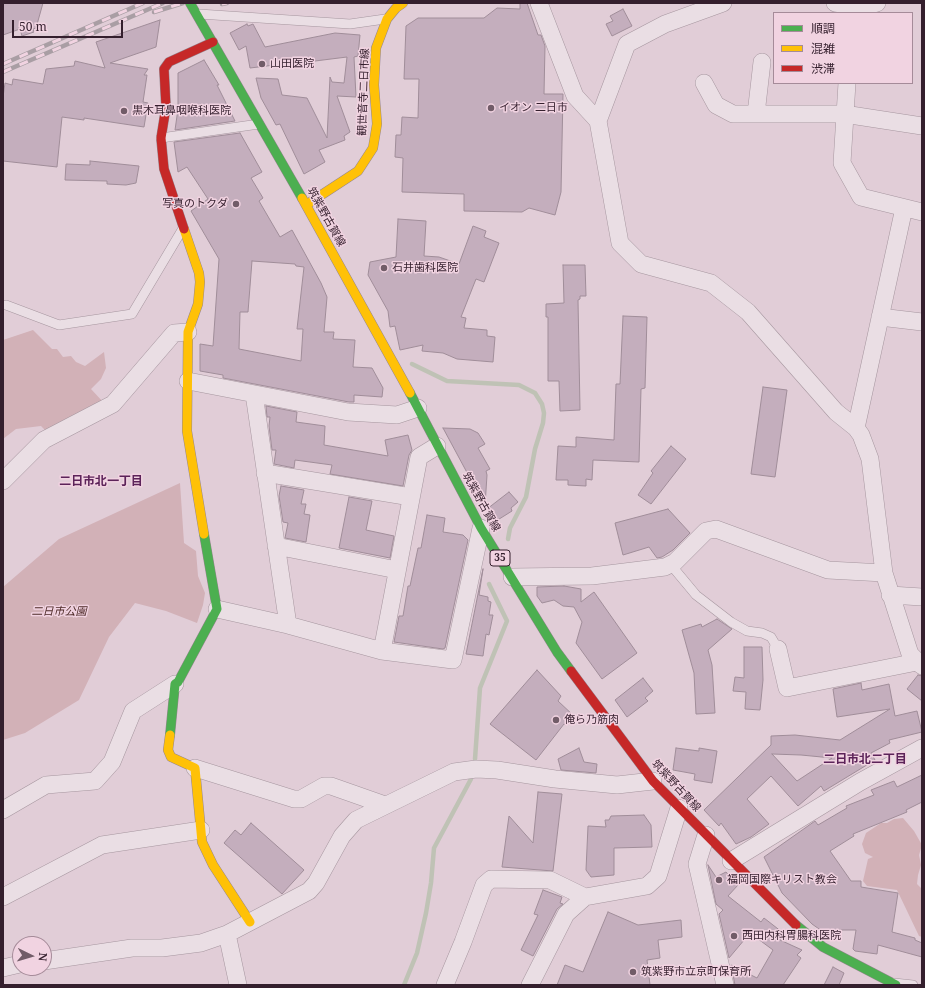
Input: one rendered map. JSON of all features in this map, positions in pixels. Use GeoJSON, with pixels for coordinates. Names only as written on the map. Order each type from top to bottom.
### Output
{"type":"FeatureCollection","features":[{"type":"Feature","properties":{"kind":"main road","name":"筑紫野古賀線"},"geometry":{"type":"LineString","coordinates":[[190,3],[306,205],[418,408],[480,528],[512,577],[557,652],[653,781],[804,933],[829,950],[894,984]]}},
{"type":"Feature","properties":{"kind":"main road","name":"観世音寺二日市線"},"geometry":{"type":"LineString","coordinates":[[306,205],[358,171],[373,148],[377,124],[374,85],[376,48],[380,33],[387,19],[396,8],[403,3]]}},
{"type":"Feature","properties":{"kind":"main road"},"geometry":{"type":"LineString","coordinates":[[213,42],[169,62],[164,69],[166,107],[161,138],[164,169],[199,273],[200,282],[198,304],[188,332],[187,431],[217,609],[178,682],[175,684],[168,750],[171,757],[194,768],[202,842],[213,865],[250,922]]}},
{"type":"Feature","properties":{"kind":"street"},"geometry":{"type":"LineString","coordinates":[[539,3],[575,96],[598,121]]}},
{"type":"Feature","properties":{"kind":"street"},"geometry":{"type":"LineString","coordinates":[[723,3],[665,24],[627,44],[598,121],[620,243],[641,264],[712,283],[748,312],[836,412],[856,428],[865,442],[870,459],[884,573],[910,654],[920,664]]}},
{"type":"Feature","properties":{"kind":"street"},"geometry":{"type":"LineString","coordinates":[[835,3],[862,7],[877,3]]}},
{"type":"Feature","properties":{"kind":"street"},"geometry":{"type":"LineString","coordinates":[[756,114],[762,62]]}},
{"type":"Feature","properties":{"kind":"street"},"geometry":{"type":"LineString","coordinates":[[704,83],[712,99],[722,109],[733,114],[844,114],[922,126]]}},
{"type":"Feature","properties":{"kind":"street"},"geometry":{"type":"LineString","coordinates":[[847,84],[842,163],[861,197],[922,212]]}},
{"type":"Feature","properties":{"kind":"street"},"geometry":{"type":"LineString","coordinates":[[856,428],[904,208]]}},
{"type":"Feature","properties":{"kind":"street"},"geometry":{"type":"LineString","coordinates":[[880,317],[922,322]]}},
{"type":"Feature","properties":{"kind":"street"},"geometry":{"type":"LineString","coordinates":[[3,481],[44,440],[113,404],[174,333],[188,332]]}},
{"type":"Feature","properties":{"kind":"street"},"geometry":{"type":"LineString","coordinates":[[188,382],[348,412],[397,415],[418,408]]}},
{"type":"Feature","properties":{"kind":"street"},"geometry":{"type":"LineString","coordinates":[[254,394],[288,625]]}},
{"type":"Feature","properties":{"kind":"street"},"geometry":{"type":"LineString","coordinates":[[382,651],[419,457],[437,446]]}},
{"type":"Feature","properties":{"kind":"street"},"geometry":{"type":"LineString","coordinates":[[266,473],[411,498]]}},
{"type":"Feature","properties":{"kind":"street"},"geometry":{"type":"LineString","coordinates":[[217,609],[288,625],[382,651],[453,660],[480,528]]}},
{"type":"Feature","properties":{"kind":"street"},"geometry":{"type":"LineString","coordinates":[[512,577],[592,576],[671,565],[706,531],[716,529],[828,570],[884,573]]}},
{"type":"Feature","properties":{"kind":"street"},"geometry":{"type":"LineString","coordinates":[[276,546],[397,570]]}},
{"type":"Feature","properties":{"kind":"street"},"geometry":{"type":"LineString","coordinates":[[890,595],[922,597]]}},
{"type":"Feature","properties":{"kind":"street"},"geometry":{"type":"LineString","coordinates":[[778,649],[787,688],[920,664]]}},
{"type":"Feature","properties":{"kind":"street"},"geometry":{"type":"LineString","coordinates":[[3,810],[46,785],[95,781],[112,762],[133,711],[175,684]]}},
{"type":"Feature","properties":{"kind":"street"},"geometry":{"type":"LineString","coordinates":[[731,861],[860,782],[922,748]]}},
{"type":"Feature","properties":{"kind":"street"},"geometry":{"type":"LineString","coordinates":[[194,768],[294,799],[301,799],[324,786],[331,786],[385,805]]}},
{"type":"Feature","properties":{"kind":"street"},"geometry":{"type":"LineString","coordinates":[[52,960],[132,948],[162,948],[201,943],[227,934],[309,891],[316,883],[349,826],[356,820],[454,772],[476,769],[497,770],[555,779],[617,785],[653,781]]}},
{"type":"Feature","properties":{"kind":"street"},"geometry":{"type":"LineString","coordinates":[[445,985],[484,885],[491,879],[550,880],[585,896],[641,888],[653,883],[658,876],[679,808]]}},
{"type":"Feature","properties":{"kind":"street"},"geometry":{"type":"LineString","coordinates":[[3,897],[102,845],[201,830]]}},
{"type":"Feature","properties":{"kind":"street"},"geometry":{"type":"LineString","coordinates":[[706,835],[697,864],[725,985]]}},
{"type":"Feature","properties":{"kind":"street"},"geometry":{"type":"LineString","coordinates":[[530,985],[566,914],[585,896]]}},
{"type":"Feature","properties":{"kind":"street"},"geometry":{"type":"LineString","coordinates":[[227,934],[238,985]]}},
{"type":"Feature","properties":{"kind":"lane"},"geometry":{"type":"LineString","coordinates":[[197,14],[350,24],[387,19]]}},
{"type":"Feature","properties":{"kind":"lane"},"geometry":{"type":"LineString","coordinates":[[161,138],[260,124]]}},
{"type":"Feature","properties":{"kind":"lane"},"geometry":{"type":"LineString","coordinates":[[6,305],[59,325],[132,314],[183,227]]}},
{"type":"Feature","properties":{"kind":"lane"},"geometry":{"type":"LineString","coordinates":[[671,565],[696,595],[731,622],[747,631],[762,633],[771,637],[778,649]]}},
{"type":"Feature","properties":{"kind":"lane"},"geometry":{"type":"LineString","coordinates":[[894,984],[912,985]]}},
{"type":"Feature","properties":{"kind":"green space"},"geometry":{"type":"Polygon","coordinates":[[[33,330],[52,349],[57,349],[63,357],[71,356],[76,362],[85,366],[104,352],[106,368],[101,379],[91,389],[104,403],[48,433],[41,426],[16,429],[3,439],[3,340],[33,330]]]}},
{"type":"Feature","properties":{"kind":"green space","name":"二日市公園"},"geometry":{"type":"Polygon","coordinates":[[[180,483],[184,543],[196,551],[198,576],[205,593],[197,623],[166,611],[135,603],[109,637],[79,700],[25,733],[3,740],[3,587],[59,539],[180,483]]]}},
{"type":"Feature","properties":{"kind":"green space"},"geometry":{"type":"Polygon","coordinates":[[[903,818],[914,831],[922,845],[919,855],[921,865],[917,884],[922,889],[922,937],[919,936],[897,890],[867,886],[863,881],[868,859],[873,857],[865,853],[862,844],[866,833],[881,823],[887,823],[894,819],[903,818]]]}},
{"type":"Feature","properties":{"kind":"building"},"geometry":{"type":"Polygon","coordinates":[[[3,3],[43,3],[36,28],[33,29],[34,32],[22,36],[20,29],[3,35],[3,3]]]}},
{"type":"Feature","properties":{"kind":"building","name":"イオン 二日市"},"geometry":{"type":"Polygon","coordinates":[[[520,3],[527,3],[538,35],[541,35],[545,46],[544,94],[563,94],[561,192],[555,215],[529,208],[522,212],[464,211],[464,194],[402,192],[403,158],[395,157],[396,135],[401,135],[402,117],[418,118],[419,79],[404,79],[406,26],[418,18],[484,18],[497,8],[520,9],[520,3]]]}},
{"type":"Feature","properties":{"kind":"building"},"geometry":{"type":"Polygon","coordinates":[[[623,9],[632,26],[612,36],[606,24],[613,21],[610,16],[623,9]]]}},
{"type":"Feature","properties":{"kind":"building"},"geometry":{"type":"Polygon","coordinates":[[[160,20],[156,47],[110,63],[148,69],[144,75],[147,75],[143,102],[148,103],[144,127],[84,118],[84,120],[62,117],[57,167],[3,161],[3,97],[5,83],[12,85],[13,79],[43,84],[46,69],[74,66],[75,61],[105,68],[96,42],[160,20]]]}},
{"type":"Feature","properties":{"kind":"building"},"geometry":{"type":"Polygon","coordinates":[[[247,24],[248,26],[253,24],[265,47],[335,33],[360,35],[358,56],[354,57],[356,97],[337,96],[350,132],[344,136],[345,140],[319,150],[325,162],[304,174],[280,124],[276,125],[261,98],[256,78],[278,79],[282,95],[307,98],[327,138],[330,77],[332,82],[344,83],[347,57],[307,62],[306,58],[275,65],[250,68],[246,46],[239,50],[230,33],[247,24]]]}},
{"type":"Feature","properties":{"kind":"building"},"geometry":{"type":"Polygon","coordinates":[[[204,60],[219,85],[217,85],[235,121],[175,130],[178,109],[178,73],[204,60]]]}},
{"type":"Feature","properties":{"kind":"building"},"geometry":{"type":"Polygon","coordinates":[[[240,133],[262,172],[251,178],[263,198],[259,201],[280,237],[292,230],[327,297],[324,332],[334,332],[333,339],[355,340],[353,367],[372,368],[383,388],[382,397],[354,395],[354,402],[349,402],[223,378],[223,375],[200,371],[200,344],[213,346],[219,259],[191,211],[208,199],[187,167],[178,172],[174,142],[240,133]],[[252,261],[248,312],[240,312],[239,349],[301,361],[303,329],[297,329],[304,267],[296,266],[295,264],[252,261]]]}},
{"type":"Feature","properties":{"kind":"building"},"geometry":{"type":"Polygon","coordinates":[[[90,161],[139,166],[136,183],[126,185],[107,184],[107,181],[65,180],[66,164],[90,165],[90,161]]]}},
{"type":"Feature","properties":{"kind":"building"},"geometry":{"type":"Polygon","coordinates":[[[398,219],[426,221],[424,256],[439,257],[459,264],[473,226],[486,231],[484,237],[499,243],[484,282],[476,279],[461,317],[466,318],[464,328],[487,330],[487,336],[495,337],[493,362],[457,359],[443,353],[422,351],[423,345],[400,350],[395,326],[390,327],[388,311],[368,275],[370,262],[396,257],[398,219]]]}},
{"type":"Feature","properties":{"kind":"building"},"geometry":{"type":"Polygon","coordinates":[[[563,265],[585,265],[586,296],[580,296],[580,299],[578,300],[580,410],[560,411],[559,381],[548,381],[548,317],[546,317],[546,304],[564,303],[563,265]]]}},
{"type":"Feature","properties":{"kind":"building"},"geometry":{"type":"Polygon","coordinates":[[[623,316],[647,317],[645,388],[641,389],[639,462],[593,460],[592,480],[586,479],[586,486],[568,485],[568,480],[556,480],[558,446],[576,447],[576,437],[614,440],[616,384],[620,384],[623,316]]]}},
{"type":"Feature","properties":{"kind":"building"},"geometry":{"type":"Polygon","coordinates":[[[763,387],[787,390],[775,477],[751,474],[763,387]]]}},
{"type":"Feature","properties":{"kind":"building"},"geometry":{"type":"Polygon","coordinates":[[[266,406],[297,412],[296,422],[325,426],[324,445],[388,456],[385,440],[408,435],[412,450],[409,455],[403,486],[330,474],[332,465],[295,460],[294,468],[274,464],[276,450],[272,450],[269,426],[270,417],[267,417],[266,406]]]}},
{"type":"Feature","properties":{"kind":"building"},"geometry":{"type":"Polygon","coordinates":[[[443,428],[470,429],[478,433],[485,444],[478,448],[490,469],[486,471],[485,506],[443,428]]]}},
{"type":"Feature","properties":{"kind":"building"},"geometry":{"type":"Polygon","coordinates":[[[671,446],[686,459],[651,504],[638,495],[653,473],[651,471],[671,446]]]}},
{"type":"Feature","properties":{"kind":"building"},"geometry":{"type":"Polygon","coordinates":[[[281,486],[304,490],[301,504],[306,504],[304,514],[310,515],[306,542],[285,538],[288,523],[283,522],[279,496],[281,486]]]}},
{"type":"Feature","properties":{"kind":"building"},"geometry":{"type":"Polygon","coordinates":[[[509,492],[518,502],[511,508],[512,511],[496,521],[487,509],[509,492]]]}},
{"type":"Feature","properties":{"kind":"building"},"geometry":{"type":"Polygon","coordinates":[[[349,497],[372,501],[366,530],[394,536],[390,558],[339,548],[349,497]]]}},
{"type":"Feature","properties":{"kind":"building"},"geometry":{"type":"Polygon","coordinates":[[[668,509],[690,533],[673,550],[662,557],[657,558],[649,547],[623,555],[615,523],[668,509]]]}},
{"type":"Feature","properties":{"kind":"building"},"geometry":{"type":"Polygon","coordinates":[[[427,515],[445,518],[443,532],[463,535],[468,540],[445,648],[443,649],[394,642],[399,616],[403,616],[408,586],[410,586],[418,548],[421,548],[427,515]]]}},
{"type":"Feature","properties":{"kind":"building"},"geometry":{"type":"Polygon","coordinates":[[[483,569],[479,595],[488,597],[488,601],[491,602],[489,615],[493,615],[489,635],[486,634],[483,656],[466,654],[483,569]]]}},
{"type":"Feature","properties":{"kind":"building"},"geometry":{"type":"Polygon","coordinates":[[[564,586],[581,589],[581,602],[594,592],[637,653],[602,679],[576,643],[582,622],[574,607],[563,606],[554,600],[542,603],[537,596],[537,587],[564,586]]]}},
{"type":"Feature","properties":{"kind":"building"},"geometry":{"type":"Polygon","coordinates":[[[717,619],[732,629],[708,650],[712,665],[715,713],[696,714],[694,673],[682,630],[701,624],[702,627],[717,619]]]}},
{"type":"Feature","properties":{"kind":"building"},"geometry":{"type":"Polygon","coordinates":[[[744,647],[762,647],[763,680],[760,710],[745,709],[746,692],[733,691],[735,677],[744,678],[744,647]]]}},
{"type":"Feature","properties":{"kind":"building"},"geometry":{"type":"Polygon","coordinates":[[[537,670],[561,696],[558,701],[574,716],[566,725],[564,724],[536,760],[490,724],[537,670]]]}},
{"type":"Feature","properties":{"kind":"building"},"geometry":{"type":"Polygon","coordinates":[[[918,675],[922,676],[922,701],[907,689],[918,675]]]}},
{"type":"Feature","properties":{"kind":"building"},"geometry":{"type":"Polygon","coordinates":[[[643,678],[653,691],[645,698],[648,701],[627,717],[615,700],[643,678]]]}},
{"type":"Feature","properties":{"kind":"building"},"geometry":{"type":"Polygon","coordinates":[[[861,683],[862,690],[889,684],[895,716],[917,711],[922,732],[889,740],[890,743],[871,753],[875,760],[824,791],[821,786],[798,806],[771,776],[747,799],[769,824],[751,837],[736,844],[721,823],[719,826],[704,810],[771,745],[771,736],[795,735],[840,740],[890,709],[837,717],[833,689],[861,683]],[[772,754],[797,781],[832,758],[772,754]]]}},
{"type":"Feature","properties":{"kind":"building"},"geometry":{"type":"Polygon","coordinates":[[[579,748],[584,762],[597,764],[596,773],[561,770],[558,759],[579,748]]]}},
{"type":"Feature","properties":{"kind":"building"},"geometry":{"type":"Polygon","coordinates":[[[676,748],[699,751],[699,748],[717,751],[712,783],[694,780],[695,774],[673,770],[676,748]]]}},
{"type":"Feature","properties":{"kind":"building"},"geometry":{"type":"Polygon","coordinates":[[[922,775],[922,802],[906,810],[907,812],[853,834],[854,836],[830,851],[851,881],[861,881],[861,887],[898,893],[892,932],[915,938],[915,940],[922,943],[922,957],[878,945],[877,954],[855,951],[853,949],[856,930],[835,930],[829,936],[812,924],[782,893],[764,857],[815,821],[818,825],[847,808],[846,806],[874,795],[871,790],[894,781],[897,787],[922,775]]]}},
{"type":"Feature","properties":{"kind":"building"},"geometry":{"type":"Polygon","coordinates":[[[538,792],[562,794],[553,871],[502,867],[509,816],[533,843],[538,792]]]}},
{"type":"Feature","properties":{"kind":"building"},"geometry":{"type":"Polygon","coordinates":[[[644,815],[651,825],[652,847],[614,848],[614,875],[591,877],[586,870],[588,826],[606,827],[605,820],[609,820],[611,816],[644,815]]]}},
{"type":"Feature","properties":{"kind":"building"},"geometry":{"type":"Polygon","coordinates":[[[251,823],[304,870],[282,894],[224,843],[235,830],[241,835],[251,823]]]}},
{"type":"Feature","properties":{"kind":"building"},"geometry":{"type":"Polygon","coordinates":[[[708,865],[716,877],[726,872],[738,885],[728,896],[761,922],[764,918],[782,932],[780,940],[802,950],[797,955],[801,958],[783,985],[735,985],[731,965],[757,978],[773,950],[750,933],[729,958],[719,914],[723,910],[716,904],[708,865]]]}},
{"type":"Feature","properties":{"kind":"building"},"geometry":{"type":"Polygon","coordinates":[[[543,890],[562,897],[560,903],[563,904],[557,909],[533,956],[521,950],[538,915],[534,914],[543,890]]]}},
{"type":"Feature","properties":{"kind":"building"},"geometry":{"type":"Polygon","coordinates":[[[608,912],[638,925],[681,920],[682,937],[658,940],[660,958],[647,960],[650,985],[557,985],[565,965],[583,972],[608,912]]]}},
{"type":"Feature","properties":{"kind":"building"},"geometry":{"type":"Polygon","coordinates":[[[833,967],[844,973],[839,985],[824,985],[833,967]]]}},
{"type":"Feature","properties":{"kind":"waterway"},"geometry":{"type":"LineString","coordinates":[[412,364],[447,381],[519,385],[535,393],[542,404],[544,413],[543,423],[535,449],[526,497],[510,528],[508,539]]}},
{"type":"Feature","properties":{"kind":"waterway"},"geometry":{"type":"LineString","coordinates":[[475,759],[480,688],[507,621],[489,584]]}},
{"type":"Feature","properties":{"kind":"waterway"},"geometry":{"type":"LineString","coordinates":[[404,985],[417,953],[426,913],[431,883],[434,848],[471,779]]}},
{"type":"Feature","properties":{"kind":"railway"},"geometry":{"type":"LineString","coordinates":[[3,64],[143,3]]}},
{"type":"Feature","properties":{"kind":"railway"},"geometry":{"type":"LineString","coordinates":[[3,72],[163,3]]}},
{"type":"Feature","properties":{"kind":"railway"},"geometry":{"type":"LineString","coordinates":[[154,12],[183,3]]}},
{"type":"Feature","properties":{"kind":"railway"},"geometry":{"type":"LineString","coordinates":[[222,4],[227,3]]}},
{"type":"Feature","properties":{"kind":"traffic: fast"},"geometry":{"type":"LineString","coordinates":[[190,3],[302,198]]}},
{"type":"Feature","properties":{"kind":"traffic: fast"},"geometry":{"type":"LineString","coordinates":[[410,393],[481,528],[557,652],[571,671]]}},
{"type":"Feature","properties":{"kind":"traffic: fast"},"geometry":{"type":"LineString","coordinates":[[170,735],[175,684],[178,682],[217,609],[204,534]]}},
{"type":"Feature","properties":{"kind":"traffic: fast"},"geometry":{"type":"LineString","coordinates":[[796,925],[823,947],[896,985]]}},
{"type":"Feature","properties":{"kind":"traffic: slow"},"geometry":{"type":"LineString","coordinates":[[306,205],[358,171],[373,148],[377,124],[374,85],[376,48],[387,19],[396,8],[403,3]]}},
{"type":"Feature","properties":{"kind":"traffic: slow"},"geometry":{"type":"LineString","coordinates":[[302,198],[410,393]]}},
{"type":"Feature","properties":{"kind":"traffic: slow"},"geometry":{"type":"LineString","coordinates":[[184,229],[199,273],[200,282],[198,304],[188,332],[187,431],[204,534]]}},
{"type":"Feature","properties":{"kind":"traffic: slow"},"geometry":{"type":"LineString","coordinates":[[170,735],[168,750],[171,757],[195,768],[202,842],[213,865],[250,922]]}},
{"type":"Feature","properties":{"kind":"traffic: jam"},"geometry":{"type":"LineString","coordinates":[[184,229],[164,169],[161,138],[166,107],[164,69],[169,62],[213,42]]}},
{"type":"Feature","properties":{"kind":"traffic: jam"},"geometry":{"type":"LineString","coordinates":[[571,671],[653,781],[796,925]]}},
{"type":"Feature","properties":{"kind":"place","name":"山田医院"},"geometry":{"type":"Point","coordinates":[262,64]}},
{"type":"Feature","properties":{"kind":"place","name":"イオン 二日市"},"geometry":{"type":"Point","coordinates":[491,108]}},
{"type":"Feature","properties":{"kind":"place","name":"黒木耳鼻咽喉科医院"},"geometry":{"type":"Point","coordinates":[124,111]}},
{"type":"Feature","properties":{"kind":"place","name":"写真のトクダ"},"geometry":{"type":"Point","coordinates":[236,204]}},
{"type":"Feature","properties":{"kind":"place","name":"石井歯科医院"},"geometry":{"type":"Point","coordinates":[384,268]}},
{"type":"Feature","properties":{"kind":"place","name":"俺ら乃筋肉"},"geometry":{"type":"Point","coordinates":[556,720]}},
{"type":"Feature","properties":{"kind":"place","name":"福岡国際キリスト教会"},"geometry":{"type":"Point","coordinates":[719,880]}},
{"type":"Feature","properties":{"kind":"place","name":"西田内科胃腸科医院"},"geometry":{"type":"Point","coordinates":[734,936]}},
{"type":"Feature","properties":{"kind":"place","name":"筑紫野市立京町保育所"},"geometry":{"type":"Point","coordinates":[633,972]}},
{"type":"Feature","properties":{"kind":"district","name":"二日市北一丁目"},"geometry":{"type":"Point","coordinates":[101,482]}},
{"type":"Feature","properties":{"kind":"district","name":"二日市北二丁目"},"geometry":{"type":"Point","coordinates":[865,760]}}]}
